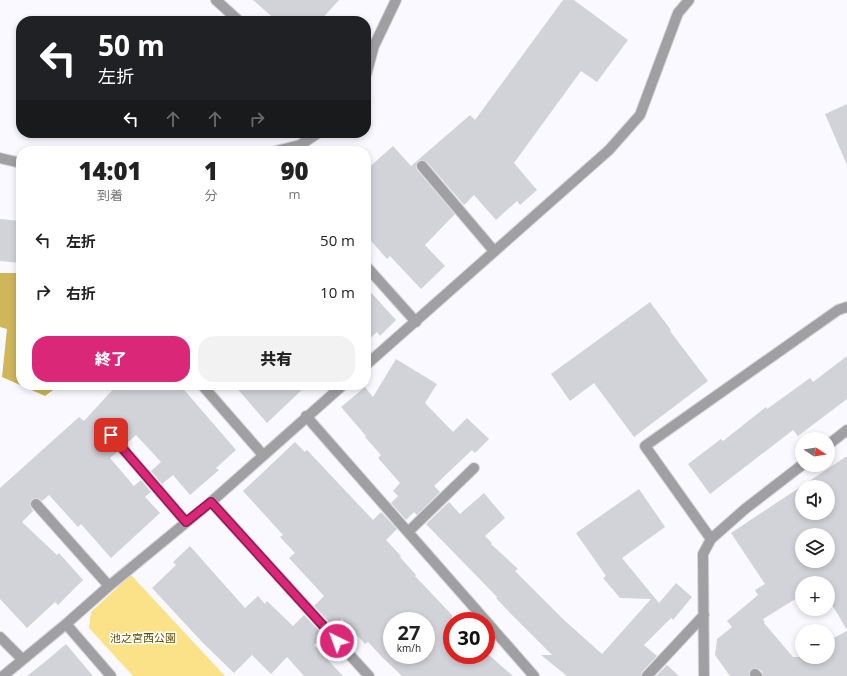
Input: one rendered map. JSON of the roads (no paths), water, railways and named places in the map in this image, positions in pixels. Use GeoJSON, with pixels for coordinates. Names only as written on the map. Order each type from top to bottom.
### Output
{"type":"FeatureCollection","features":[{"type":"Feature","properties":{"kind":"street"},"geometry":{"type":"LineString","coordinates":[[216,0],[234,16]]}},
{"type":"Feature","properties":{"kind":"street"},"geometry":{"type":"LineString","coordinates":[[371,57],[374,46],[396,0]]}},
{"type":"Feature","properties":{"kind":"street"},"geometry":{"type":"LineString","coordinates":[[371,361],[416,322],[494,250],[610,150],[640,115],[678,13],[689,0]]}},
{"type":"Feature","properties":{"kind":"street"},"geometry":{"type":"LineString","coordinates":[[296,146],[310,138]]}},
{"type":"Feature","properties":{"kind":"street"},"geometry":{"type":"LineString","coordinates":[[0,158],[16,162]]}},
{"type":"Feature","properties":{"kind":"street"},"geometry":{"type":"LineString","coordinates":[[422,166],[494,250]]}},
{"type":"Feature","properties":{"kind":"street"},"geometry":{"type":"LineString","coordinates":[[371,272],[416,322]]}},
{"type":"Feature","properties":{"kind":"street"},"geometry":{"type":"LineString","coordinates":[[711,539],[645,446],[838,310],[847,307]]}},
{"type":"Feature","properties":{"kind":"street"},"geometry":{"type":"LineString","coordinates":[[206,390],[263,455]]}},
{"type":"Feature","properties":{"kind":"street"},"geometry":{"type":"LineString","coordinates":[[3,676],[211,502],[335,390]]}},
{"type":"Feature","properties":{"kind":"street"},"geometry":{"type":"LineString","coordinates":[[306,416],[478,612]]}},
{"type":"Feature","properties":{"kind":"street"},"geometry":{"type":"LineString","coordinates":[[835,439],[847,430]]}},
{"type":"Feature","properties":{"kind":"street"},"geometry":{"type":"LineString","coordinates":[[111,435],[186,522]]}},
{"type":"Feature","properties":{"kind":"street"},"geometry":{"type":"LineString","coordinates":[[408,532],[474,468]]}},
{"type":"Feature","properties":{"kind":"street"},"geometry":{"type":"LineString","coordinates":[[704,676],[704,554],[711,539],[745,509],[795,470]]}},
{"type":"Feature","properties":{"kind":"street"},"geometry":{"type":"LineString","coordinates":[[211,502],[369,676]]}},
{"type":"Feature","properties":{"kind":"street"},"geometry":{"type":"LineString","coordinates":[[36,504],[109,586]]}},
{"type":"Feature","properties":{"kind":"street"},"geometry":{"type":"LineString","coordinates":[[647,676],[704,615]]}},
{"type":"Feature","properties":{"kind":"street"},"geometry":{"type":"LineString","coordinates":[[66,624],[111,676]]}},
{"type":"Feature","properties":{"kind":"street"},"geometry":{"type":"LineString","coordinates":[[495,631],[534,676]]}},
{"type":"Feature","properties":{"kind":"street"},"geometry":{"type":"LineString","coordinates":[[0,637],[22,659]]}},
{"type":"Feature","properties":{"kind":"park label","name":"池之宮西公園"},"geometry":{"type":"Point","coordinates":[143,637]}}]}
